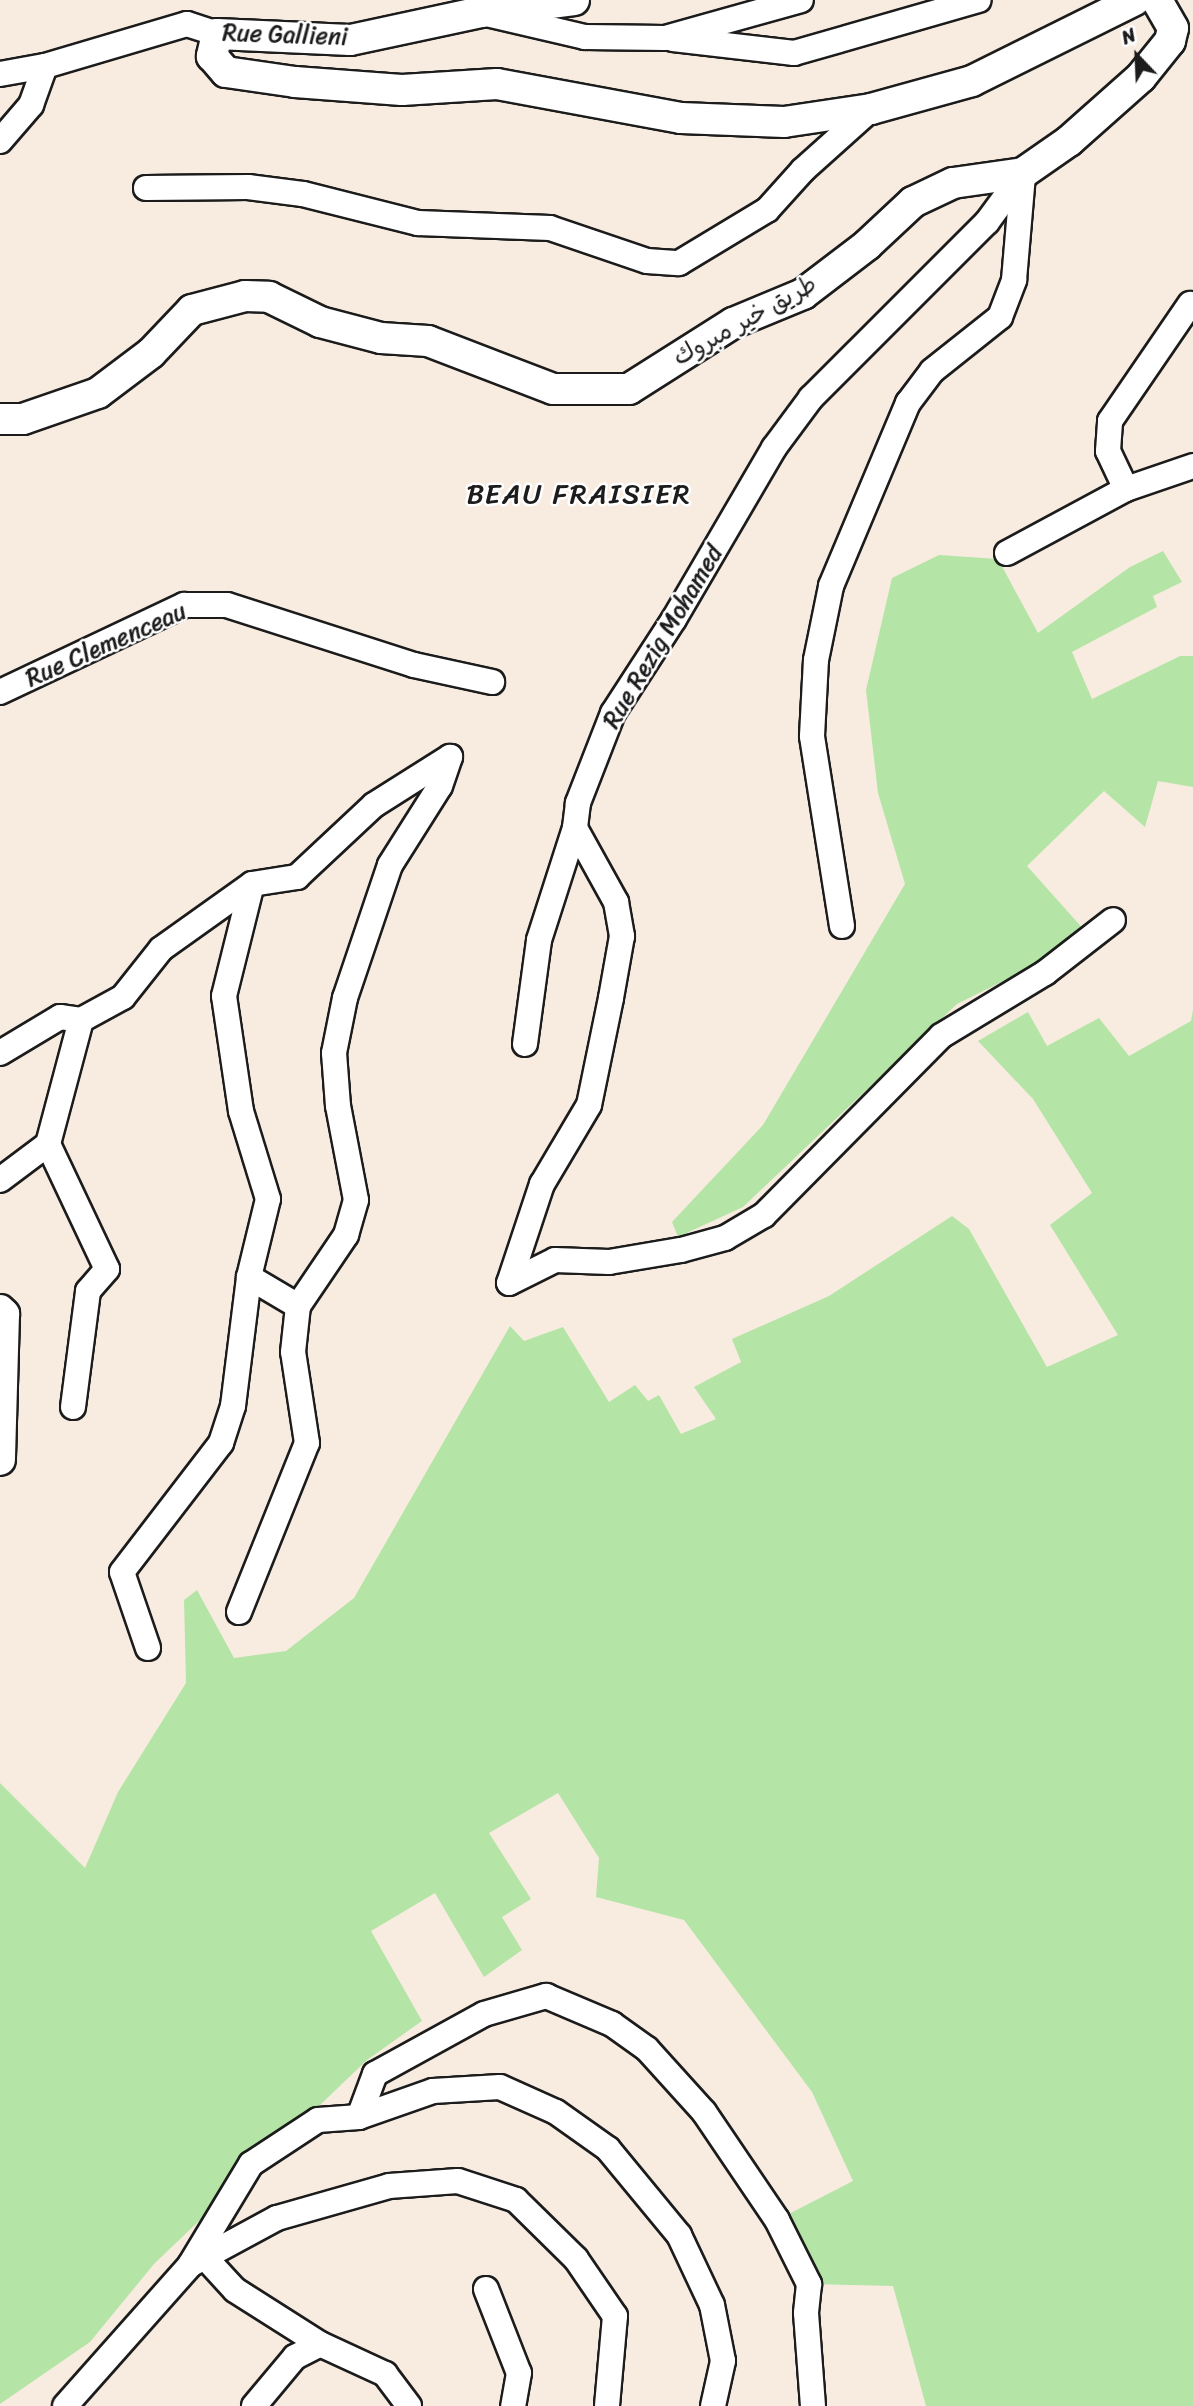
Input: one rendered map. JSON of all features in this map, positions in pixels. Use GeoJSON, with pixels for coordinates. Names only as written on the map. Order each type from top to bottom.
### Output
{"type":"FeatureCollection","features":[{"type":"Feature","properties":{"kind":"street","name":"Rue Gallieni"},"geometry":{"type":"LineString","coordinates":[[0,74],[45,66],[187,24],[217,34],[350,40],[478,6],[574,0]]}},
{"type":"Feature","properties":{"kind":"street"},"geometry":{"type":"LineString","coordinates":[[665,38],[801,0]]}},
{"type":"Feature","properties":{"kind":"street"},"geometry":{"type":"LineString","coordinates":[[478,6],[585,37],[665,38],[794,53],[979,0]]}},
{"type":"Feature","properties":{"kind":"street"},"geometry":{"type":"LineString","coordinates":[[217,34],[212,56],[222,70],[295,82],[402,90],[497,84],[681,118],[784,122],[871,109],[971,81],[1135,0]]}},
{"type":"Feature","properties":{"kind":"street","name":"طريق خير مبروك"},"geometry":{"type":"LineString","coordinates":[[0,419],[23,419],[98,393],[151,352],[192,310],[245,296],[269,298],[320,322],[382,338],[428,341],[553,389],[629,388],[733,323],[803,294],[867,245],[913,202],[953,183],[1023,173],[1069,141],[1130,86],[1170,41],[1173,28],[1157,0]]}},
{"type":"Feature","properties":{"kind":"street"},"geometry":{"type":"LineString","coordinates":[[0,141],[30,105],[45,66]]}},
{"type":"Feature","properties":{"kind":"street"},"geometry":{"type":"LineString","coordinates":[[146,188],[248,187],[303,194],[418,223],[550,228],[647,261],[679,263],[767,210],[803,170],[871,109]]}},
{"type":"Feature","properties":{"kind":"street"},"geometry":{"type":"LineString","coordinates":[[842,926],[811,736],[817,660],[831,586],[908,402],[932,371],[1000,317],[1014,280],[1023,173]]}},
{"type":"Feature","properties":{"kind":"street","name":"Rue Rezig Mohamed"},"geometry":{"type":"LineString","coordinates":[[525,1044],[539,940],[575,828],[579,803],[613,713],[674,619],[774,448],[811,398],[971,239],[1023,173]]}},
{"type":"Feature","properties":{"kind":"street"},"geometry":{"type":"LineString","coordinates":[[1126,489],[1108,451],[1110,421],[1192,300]]}},
{"type":"Feature","properties":{"kind":"street"},"geometry":{"type":"LineString","coordinates":[[1007,553],[1126,489],[1193,466]]}},
{"type":"Feature","properties":{"kind":"street","name":"Rue Clemenceau"},"geometry":{"type":"LineString","coordinates":[[0,692],[184,605],[228,605],[414,665],[492,682]]}},
{"type":"Feature","properties":{"kind":"street"},"geometry":{"type":"LineString","coordinates":[[0,1053],[60,1017],[81,1020],[123,997],[160,949],[252,884],[297,877],[374,805],[450,757],[440,786],[390,865],[345,998],[334,1053],[338,1106],[356,1200],[346,1235],[298,1306],[293,1352],[307,1443],[239,1612]]}},
{"type":"Feature","properties":{"kind":"street"},"geometry":{"type":"LineString","coordinates":[[575,828],[616,902],[622,936],[589,1105],[542,1184],[512,1268],[512,1285],[555,1260],[608,1262],[681,1250],[725,1238],[764,1214],[941,1036],[1045,973],[1113,920]]}},
{"type":"Feature","properties":{"kind":"street"},"geometry":{"type":"LineString","coordinates":[[148,1648],[122,1572],[221,1443],[233,1406],[248,1276],[268,1199],[241,1111],[224,996],[252,884]]}},
{"type":"Feature","properties":{"kind":"street"},"geometry":{"type":"LineString","coordinates":[[0,1180],[48,1144],[81,1020]]}},
{"type":"Feature","properties":{"kind":"street"},"geometry":{"type":"LineString","coordinates":[[48,1144],[107,1269],[88,1291],[73,1407]]}},
{"type":"Feature","properties":{"kind":"street"},"geometry":{"type":"LineString","coordinates":[[248,1276],[298,1306]]}},
{"type":"Feature","properties":{"kind":"street"},"geometry":{"type":"LineString","coordinates":[[0,1310],[4,1314],[0,1460]]}},
{"type":"Feature","properties":{"kind":"street"},"geometry":{"type":"LineString","coordinates":[[359,2117],[375,2074],[484,2014],[545,1996],[612,2024],[647,2049],[704,2112],[777,2220],[809,2284],[806,2313],[813,2406]]}},
{"type":"Feature","properties":{"kind":"street"},"geometry":{"type":"LineString","coordinates":[[65,2406],[199,2258],[251,2164],[318,2120],[359,2117],[433,2091],[500,2087],[555,2112],[608,2149],[679,2235],[712,2305],[723,2361],[713,2406]]}},
{"type":"Feature","properties":{"kind":"street"},"geometry":{"type":"LineString","coordinates":[[199,2258],[276,2218],[389,2186],[458,2181],[516,2200],[576,2259],[615,2316],[607,2406]]}},
{"type":"Feature","properties":{"kind":"street"},"geometry":{"type":"LineString","coordinates":[[199,2258],[235,2290],[320,2344],[385,2374],[409,2406]]}},
{"type":"Feature","properties":{"kind":"street"},"geometry":{"type":"LineString","coordinates":[[486,2289],[519,2373],[513,2406]]}},
{"type":"Feature","properties":{"kind":"street"},"geometry":{"type":"LineString","coordinates":[[254,2406],[295,2357],[320,2344]]}},
{"type":"Feature","properties":{"kind":"green space"},"geometry":{"type":"Polygon","coordinates":[[[1163,551],[1182,582],[1153,596],[1157,607],[1072,652],[1092,699],[1180,656],[1193,656],[1193,787],[1158,781],[1145,827],[1104,791],[1027,866],[1086,932],[1052,957],[957,1004],[743,1207],[678,1237],[672,1222],[763,1125],[905,884],[878,793],[866,690],[892,578],[939,555],[998,559],[1038,633],[1130,567],[1163,551]]]}},
{"type":"Feature","properties":{"kind":"green space"},"geometry":{"type":"Polygon","coordinates":[[[1193,1010],[1193,2406],[926,2406],[893,2286],[809,2284],[777,2220],[853,2181],[812,2092],[684,1920],[596,1897],[599,1858],[558,1793],[489,1833],[531,1899],[502,1917],[522,1950],[484,1977],[435,1893],[371,1931],[422,2021],[367,2060],[154,2264],[90,2342],[0,2404],[0,1783],[85,1868],[118,1792],[186,1683],[184,1600],[197,1590],[234,1658],[286,1651],[354,1598],[510,1326],[524,1341],[563,1327],[609,1402],[635,1385],[648,1401],[659,1395],[681,1434],[716,1419],[694,1387],[741,1362],[732,1339],[829,1296],[952,1216],[969,1229],[1047,1367],[1118,1335],[1050,1225],[1092,1193],[1033,1099],[978,1041],[1028,1012],[1047,1046],[1099,1018],[1129,1056],[1191,1021],[1193,1010]]]}},
{"type":"Feature","properties":{"kind":"district","name":"BEAU FRAISIER"},"geometry":{"type":"Point","coordinates":[579,494]}}]}
